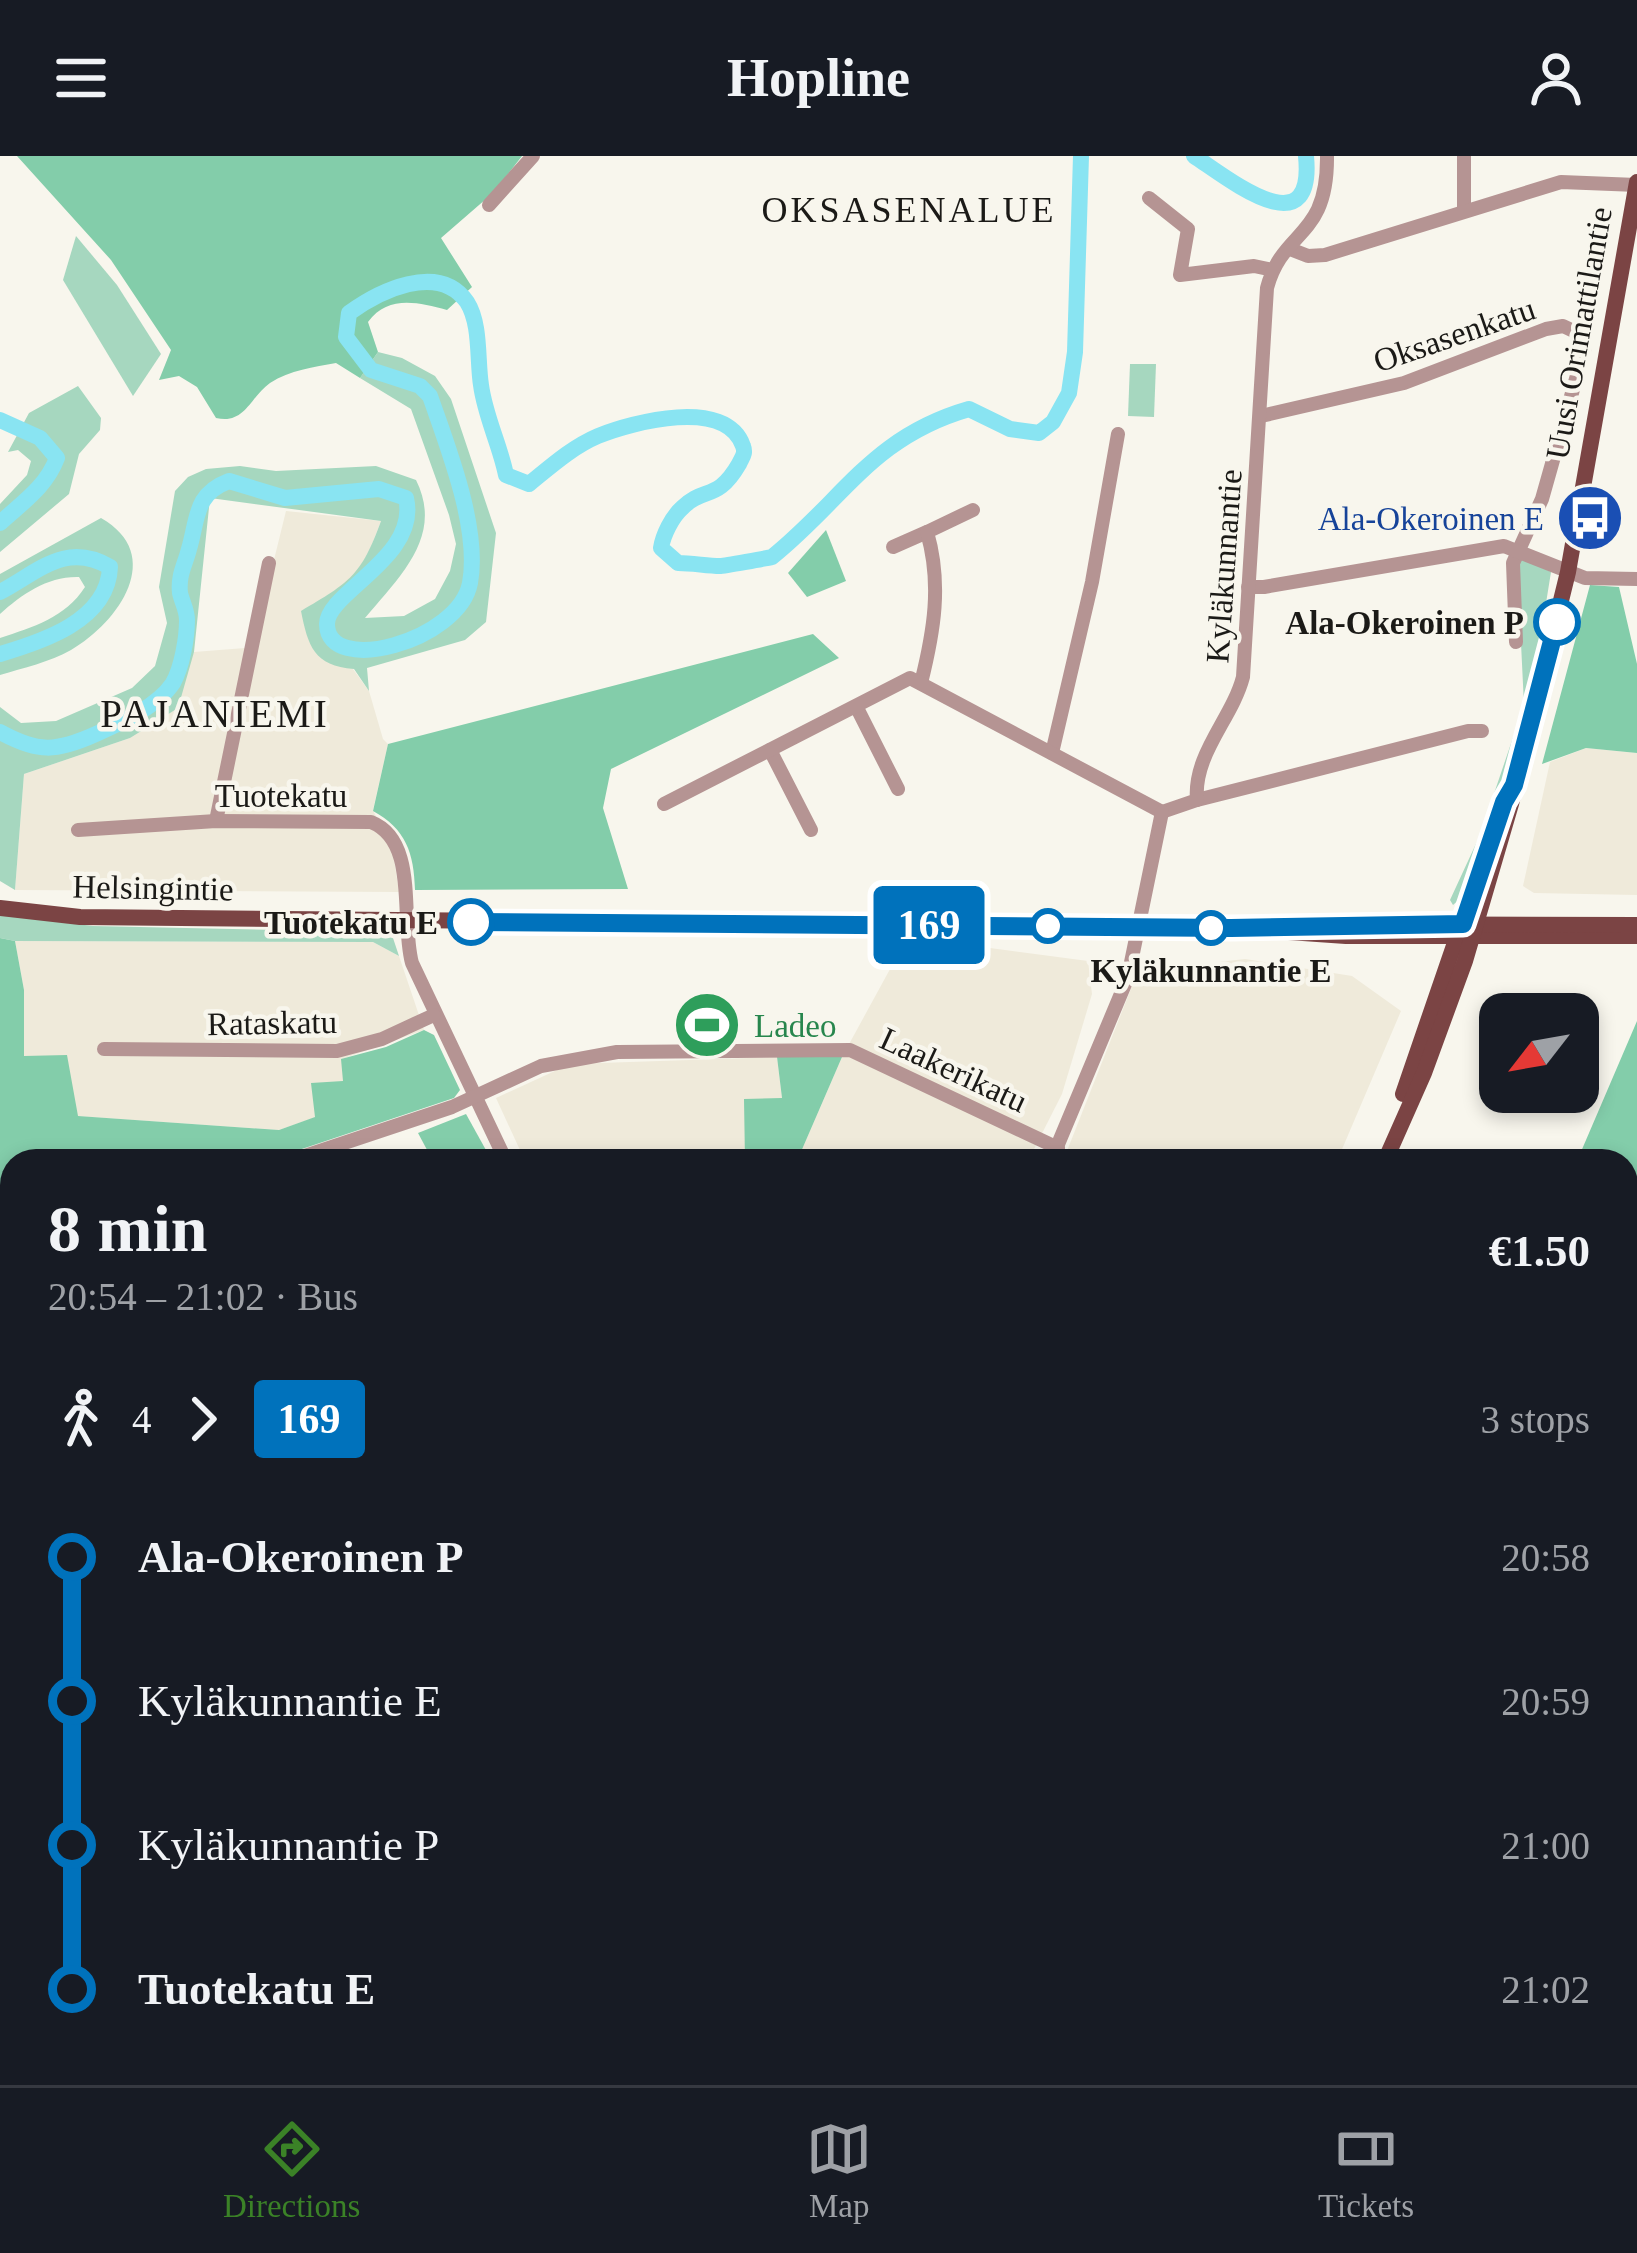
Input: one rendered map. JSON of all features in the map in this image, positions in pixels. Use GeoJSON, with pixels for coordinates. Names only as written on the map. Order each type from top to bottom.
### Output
{"type":"FeatureCollection","features":[{"type":"Feature","properties":{"kind":"main road","name":"Uusi Orimattilantie"},"geometry":{"type":"LineString","coordinates":[[1569,569],[1636,190]]}},
{"type":"Feature","properties":{"kind":"main road","name":"Uusi Orimattilantie"},"geometry":{"type":"LineString","coordinates":[[1468,931],[1493,871],[1569,569],[1637,239]]}},
{"type":"Feature","properties":{"kind":"main road","name":"Uusi Orimattilantie"},"geometry":{"type":"LineString","coordinates":[[1468,931],[1504,802],[1514,785]]}},
{"type":"Feature","properties":{"kind":"main road"},"geometry":{"type":"LineString","coordinates":[[1493,871],[1492,895],[1502,911],[1542,924]]}},
{"type":"Feature","properties":{"kind":"main road","name":"Helsingintie"},"geometry":{"type":"LineString","coordinates":[[3,907],[80,917],[1637,936]]}},
{"type":"Feature","properties":{"kind":"main road","name":"Helsingintie"},"geometry":{"type":"LineString","coordinates":[[1468,931],[1542,924],[1637,926]]}},
{"type":"Feature","properties":{"kind":"main road"},"geometry":{"type":"LineString","coordinates":[[1380,1149],[1468,931]]}},
{"type":"Feature","properties":{"kind":"main road"},"geometry":{"type":"LineString","coordinates":[[1390,1149],[1424,1073],[1468,931]]}},
{"type":"Feature","properties":{"kind":"street"},"geometry":{"type":"LineString","coordinates":[[489,206],[533,156]]}},
{"type":"Feature","properties":{"kind":"street"},"geometry":{"type":"LineString","coordinates":[[1149,198],[1188,229],[1180,275],[1254,266],[1273,270],[1312,224],[1325,200],[1327,156]]}},
{"type":"Feature","properties":{"kind":"street"},"geometry":{"type":"LineString","coordinates":[[1464,156],[1464,211]]}},
{"type":"Feature","properties":{"kind":"street"},"geometry":{"type":"LineString","coordinates":[[1290,249],[1308,256],[1325,255],[1561,182],[1636,190]]}},
{"type":"Feature","properties":{"kind":"street","name":"Kyläkunnantie"},"geometry":{"type":"LineString","coordinates":[[1197,800],[1203,757],[1233,707],[1243,676],[1265,301],[1273,270]]}},
{"type":"Feature","properties":{"kind":"street","name":"Oksasenkatu"},"geometry":{"type":"LineString","coordinates":[[1261,416],[1404,383],[1534,333],[1563,326],[1582,335],[1585,347],[1542,499],[1517,550]]}},
{"type":"Feature","properties":{"kind":"street"},"geometry":{"type":"LineString","coordinates":[[1052,753],[1092,582],[1118,434]]}},
{"type":"Feature","properties":{"kind":"street"},"geometry":{"type":"LineString","coordinates":[[892,547],[973,510]]}},
{"type":"Feature","properties":{"kind":"street"},"geometry":{"type":"LineString","coordinates":[[664,804],[916,680],[933,631],[937,588],[927,532]]}},
{"type":"Feature","properties":{"kind":"street"},"geometry":{"type":"LineString","coordinates":[[1247,586],[1264,587],[1491,547],[1517,550],[1586,578],[1637,579]]}},
{"type":"Feature","properties":{"kind":"street"},"geometry":{"type":"LineString","coordinates":[[1516,642],[1511,587],[1517,550]]}},
{"type":"Feature","properties":{"kind":"street"},"geometry":{"type":"LineString","coordinates":[[216,821],[269,562]]}},
{"type":"Feature","properties":{"kind":"street"},"geometry":{"type":"LineString","coordinates":[[916,680],[1162,812],[1468,731],[1483,731]]}},
{"type":"Feature","properties":{"kind":"street"},"geometry":{"type":"LineString","coordinates":[[857,708],[898,789]]}},
{"type":"Feature","properties":{"kind":"street"},"geometry":{"type":"LineString","coordinates":[[770,751],[811,830]]}},
{"type":"Feature","properties":{"kind":"street"},"geometry":{"type":"LineString","coordinates":[[1056,1149],[1128,977],[1162,812]]}},
{"type":"Feature","properties":{"kind":"street","name":"Tuotekatu"},"geometry":{"type":"LineString","coordinates":[[78,830],[216,821],[371,822],[395,839],[403,862],[404,921]]}},
{"type":"Feature","properties":{"kind":"street"},"geometry":{"type":"LineString","coordinates":[[404,921],[412,962],[434,1015],[500,1149]]}},
{"type":"Feature","properties":{"kind":"street","name":"Rataskatu"},"geometry":{"type":"LineString","coordinates":[[104,1049],[337,1051],[382,1039],[434,1015]]}},
{"type":"Feature","properties":{"kind":"street","name":"Laakerikatu"},"geometry":{"type":"LineString","coordinates":[[325,1149],[578,1056],[850,1050],[1044,1149]]}},
{"type":"Feature","properties":{"kind":"shaded area"},"geometry":{"type":"Polygon","coordinates":[[[286,511],[381,521],[351,582],[353,669],[369,691],[388,744],[373,810],[393,852],[399,892],[15,890],[24,774],[130,738],[187,670],[194,652],[245,648],[286,511]]]}},
{"type":"Feature","properties":{"kind":"shaded area"},"geometry":{"type":"Polygon","coordinates":[[[1586,748],[1637,753],[1637,895],[1534,893],[1523,886],[1550,762],[1586,748]]]}},
{"type":"Feature","properties":{"kind":"shaded area"},"geometry":{"type":"Polygon","coordinates":[[[15,941],[373,942],[399,956],[424,1030],[342,1059],[344,1082],[316,1117],[279,1130],[77,1116],[23,1056],[24,990],[15,941]]]}},
{"type":"Feature","properties":{"kind":"shaded area"},"geometry":{"type":"Polygon","coordinates":[[[975,946],[1088,961],[1092,994],[1062,1094],[1034,1149],[802,1149],[842,1057],[901,949],[975,946]]]}},
{"type":"Feature","properties":{"kind":"shaded area"},"geometry":{"type":"Polygon","coordinates":[[[1245,959],[1352,976],[1401,1011],[1342,1149],[1068,1149],[1138,971],[1245,959]]]}},
{"type":"Feature","properties":{"kind":"shaded area"},"geometry":{"type":"Polygon","coordinates":[[[777,1057],[782,1098],[752,1149],[519,1149],[496,1098],[570,1064],[777,1057]]]}},
{"type":"Feature","properties":{"kind":"green space"},"geometry":{"type":"Polygon","coordinates":[[[17,156],[522,156],[494,192],[441,238],[472,287],[447,310],[414,303],[385,308],[368,322],[378,352],[360,378],[336,363],[294,372],[270,383],[241,414],[226,419],[216,418],[197,387],[179,376],[159,380],[171,350],[111,260],[17,156]]]}},
{"type":"Feature","properties":{"kind":"green space"},"geometry":{"type":"Polygon","coordinates":[[[76,236],[117,285],[161,354],[133,396],[63,280],[76,236]]]}},
{"type":"Feature","properties":{"kind":"green space"},"geometry":{"type":"Polygon","coordinates":[[[378,352],[402,358],[435,376],[451,399],[496,533],[486,622],[465,640],[367,668],[369,691],[354,669],[330,664],[315,652],[301,611],[352,576],[381,521],[210,498],[194,652],[178,708],[130,738],[24,774],[15,890],[0,881],[0,707],[21,723],[56,721],[132,688],[155,666],[167,623],[159,587],[175,491],[188,477],[206,469],[240,466],[276,471],[376,466],[416,480],[425,519],[421,537],[404,571],[365,618],[404,616],[435,599],[450,571],[456,544],[411,409],[360,378],[378,352]]]}},
{"type":"Feature","properties":{"kind":"green space"},"geometry":{"type":"Polygon","coordinates":[[[1130,364],[1156,364],[1154,417],[1128,416],[1130,364]]]}},
{"type":"Feature","properties":{"kind":"green space"},"geometry":{"type":"Polygon","coordinates":[[[78,386],[101,418],[100,430],[79,454],[69,494],[0,552],[0,504],[27,475],[31,461],[18,450],[8,452],[29,413],[78,386]]]}},
{"type":"Feature","properties":{"kind":"green space"},"geometry":{"type":"Polygon","coordinates":[[[101,518],[120,533],[130,550],[133,569],[119,606],[71,650],[0,675],[0,638],[58,614],[85,587],[79,577],[46,583],[0,614],[0,574],[101,518]]]}},
{"type":"Feature","properties":{"kind":"green space"},"geometry":{"type":"Polygon","coordinates":[[[826,530],[846,581],[807,597],[788,573],[826,530]]]}},
{"type":"Feature","properties":{"kind":"green space"},"geometry":{"type":"Polygon","coordinates":[[[1524,557],[1551,572],[1534,678],[1470,882],[1453,905],[1450,900],[1480,835],[1524,705],[1517,561],[1524,557]]]}},
{"type":"Feature","properties":{"kind":"green space"},"geometry":{"type":"Polygon","coordinates":[[[1590,585],[1619,587],[1637,664],[1637,753],[1586,748],[1542,764],[1590,585]]]}},
{"type":"Feature","properties":{"kind":"green space"},"geometry":{"type":"Polygon","coordinates":[[[813,634],[839,658],[611,769],[603,808],[628,889],[415,890],[406,843],[373,811],[388,744],[813,634]]]}},
{"type":"Feature","properties":{"kind":"green space"},"geometry":{"type":"Polygon","coordinates":[[[0,915],[93,926],[376,932],[393,938],[399,956],[373,942],[15,941],[0,938],[0,915]]]}},
{"type":"Feature","properties":{"kind":"green space"},"geometry":{"type":"Polygon","coordinates":[[[0,938],[15,941],[24,990],[24,1056],[67,1055],[78,1116],[279,1130],[315,1117],[311,1083],[343,1081],[341,1059],[424,1030],[434,1035],[460,1090],[454,1098],[302,1149],[0,1149],[0,938]]]}},
{"type":"Feature","properties":{"kind":"green space"},"geometry":{"type":"Polygon","coordinates":[[[1637,1021],[1637,1149],[1582,1149],[1637,1021]]]}},
{"type":"Feature","properties":{"kind":"green space"},"geometry":{"type":"Polygon","coordinates":[[[777,1057],[842,1057],[802,1149],[745,1149],[744,1099],[782,1098],[777,1057]]]}},
{"type":"Feature","properties":{"kind":"green space"},"geometry":{"type":"Polygon","coordinates":[[[466,1114],[485,1149],[427,1149],[418,1133],[466,1114]]]}},
{"type":"Feature","properties":{"kind":"waterway"},"geometry":{"type":"LineString","coordinates":[[0,732],[37,747],[69,744],[127,719],[166,691],[176,676],[185,644],[187,616],[180,581],[196,518],[209,493],[229,481],[285,498],[379,489],[406,498],[407,519],[400,538],[331,612],[327,624],[333,640],[348,648],[369,650],[420,635],[461,604],[470,583],[470,538],[460,488],[430,396],[420,386],[371,370],[346,337],[349,313],[408,284],[440,283],[467,302],[477,331],[483,397],[506,475],[529,484],[588,441],[655,420],[699,418],[733,431],[744,451],[739,464],[724,484],[682,508],[666,532],[661,548],[678,563],[720,566],[772,557],[883,453],[936,421],[969,409],[1010,429],[1039,433],[1053,422],[1069,393],[1075,352],[1081,156]]}},
{"type":"Feature","properties":{"kind":"waterway"},"geometry":{"type":"LineString","coordinates":[[1194,156],[1247,191],[1284,203],[1297,198],[1305,184],[1306,156]]}},
{"type":"Feature","properties":{"kind":"waterway"},"geometry":{"type":"LineString","coordinates":[[0,420],[40,438],[57,458],[40,486],[0,523]]}},
{"type":"Feature","properties":{"kind":"waterway"},"geometry":{"type":"LineString","coordinates":[[0,592],[66,558],[80,557],[110,567],[98,602],[85,615],[52,635],[0,654]]}},
{"type":"Feature","properties":{"kind":"bus line","name":"169"},"geometry":{"type":"LineString","coordinates":[[471,922],[1231,928],[1463,924],[1514,785],[1557,622]]}},
{"type":"Feature","properties":{"kind":"place","name":"Ala-Okeroinen E"},"geometry":{"type":"Point","coordinates":[1590,518]}},
{"type":"Feature","properties":{"kind":"place","name":"Ala-Okeroinen P"},"geometry":{"type":"Point","coordinates":[1557,622]}},
{"type":"Feature","properties":{"kind":"place","name":"Tuotekatu E"},"geometry":{"type":"Point","coordinates":[471,922]}},
{"type":"Feature","properties":{"kind":"place","name":"Kyläkunnantie E"},"geometry":{"type":"Point","coordinates":[1211,928]}},
{"type":"Feature","properties":{"kind":"place","name":"Ladeo"},"geometry":{"type":"Point","coordinates":[707,1025]}},
{"type":"Feature","properties":{"kind":"district","name":"OKSASENALUE"},"geometry":{"type":"Point","coordinates":[909,209]}},
{"type":"Feature","properties":{"kind":"district","name":"PAJANIEMI"},"geometry":{"type":"Point","coordinates":[215,713]}}]}
